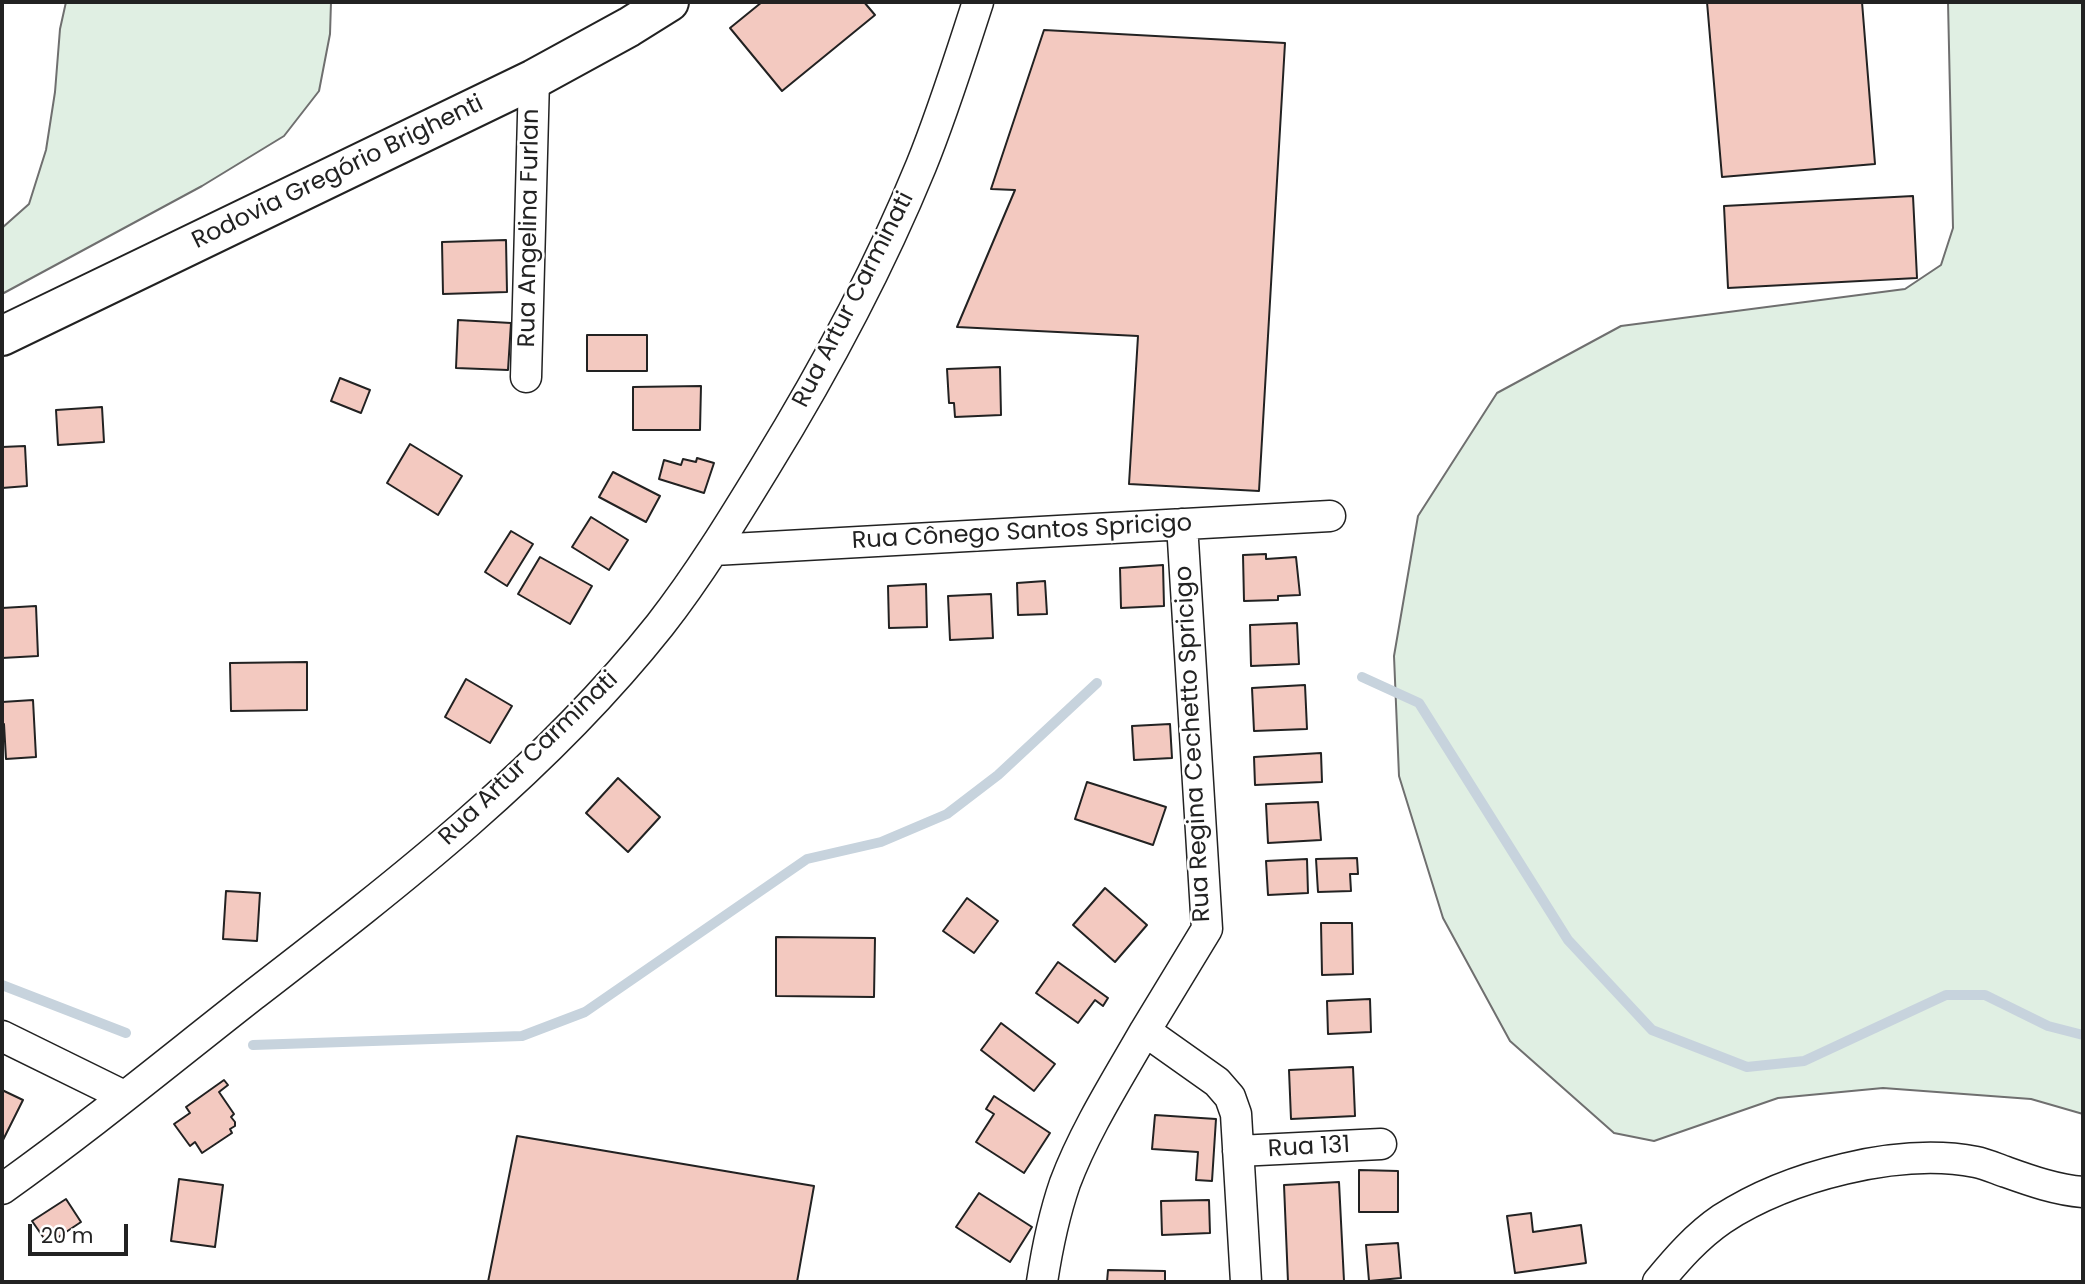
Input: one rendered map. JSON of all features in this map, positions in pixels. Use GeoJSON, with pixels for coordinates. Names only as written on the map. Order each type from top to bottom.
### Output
{"type":"FeatureCollection","features":[{"type":"Feature","properties":{"kind":"main road","name":"Rodovia Gregório Brighenti"},"geometry":{"type":"LineString","coordinates":[[2,336],[534,79],[619,33],[669,2]]}},
{"type":"Feature","properties":{"kind":"street","name":"Rua Artur Carminati"},"geometry":{"type":"LineString","coordinates":[[2,1189],[400,882],[521,774],[579,717],[660,625],[714,550],[792,423],[848,323],[922,165],[978,2]]}},
{"type":"Feature","properties":{"kind":"street","name":"Rua Angelina Furlan"},"geometry":{"type":"LineString","coordinates":[[526,377],[534,79]]}},
{"type":"Feature","properties":{"kind":"street","name":"Rua Cônego Santos Spricigo"},"geometry":{"type":"LineString","coordinates":[[714,550],[1330,516]]}},
{"type":"Feature","properties":{"kind":"street","name":"Rua Regina Cechetto Spricigo"},"geometry":{"type":"LineString","coordinates":[[1042,1282],[1053,1223],[1065,1183],[1098,1114],[1207,929],[1182,524]]}},
{"type":"Feature","properties":{"kind":"street"},"geometry":{"type":"LineString","coordinates":[[1145,1031],[1217,1082],[1230,1097],[1236,1114],[1246,1282]]}},
{"type":"Feature","properties":{"kind":"street"},"geometry":{"type":"LineString","coordinates":[[2,1037],[124,1096]]}},
{"type":"Feature","properties":{"kind":"street","name":"Rua 131"},"geometry":{"type":"LineString","coordinates":[[1238,1151],[1381,1144]]}},
{"type":"Feature","properties":{"kind":"street"},"geometry":{"type":"LineString","coordinates":[[1658,1282],[1684,1251],[1721,1220],[1759,1198],[1811,1178],[1878,1162],[1926,1158],[1977,1162],[2037,1183],[2083,1192]]}},
{"type":"Feature","properties":{"kind":"green space"},"geometry":{"type":"Polygon","coordinates":[[[66,2],[331,2],[330,34],[319,91],[284,136],[202,186],[2,294],[2,228],[29,204],[46,150],[55,92],[60,29],[66,2]]]}},
{"type":"Feature","properties":{"kind":"green space"},"geometry":{"type":"Polygon","coordinates":[[[1948,2],[2083,2],[2083,1114],[2031,1099],[1883,1088],[1778,1098],[1654,1141],[1614,1133],[1510,1041],[1443,918],[1399,776],[1394,656],[1418,516],[1497,393],[1621,326],[1905,289],[1941,265],[1953,228],[1948,2]]]}},
{"type":"Feature","properties":{"kind":"building"},"geometry":{"type":"Polygon","coordinates":[[[762,2],[864,2],[875,15],[782,91],[730,28],[762,2]]]}},
{"type":"Feature","properties":{"kind":"building"},"geometry":{"type":"Polygon","coordinates":[[[1707,2],[1862,2],[1875,164],[1722,177],[1707,2]]]}},
{"type":"Feature","properties":{"kind":"building"},"geometry":{"type":"Polygon","coordinates":[[[1044,30],[1285,43],[1259,491],[1129,484],[1138,336],[957,327],[1015,190],[991,189],[1044,30]]]}},
{"type":"Feature","properties":{"kind":"building"},"geometry":{"type":"Polygon","coordinates":[[[1913,196],[1917,278],[1728,288],[1724,206],[1913,196]]]}},
{"type":"Feature","properties":{"kind":"building"},"geometry":{"type":"Polygon","coordinates":[[[506,240],[507,292],[443,294],[442,242],[506,240]]]}},
{"type":"Feature","properties":{"kind":"building"},"geometry":{"type":"Polygon","coordinates":[[[458,320],[511,323],[508,370],[456,368],[458,320]]]}},
{"type":"Feature","properties":{"kind":"building"},"geometry":{"type":"Polygon","coordinates":[[[587,335],[647,335],[647,371],[587,371],[587,335]]]}},
{"type":"Feature","properties":{"kind":"building"},"geometry":{"type":"Polygon","coordinates":[[[1000,367],[1001,415],[955,417],[954,403],[949,403],[947,369],[1000,367]]]}},
{"type":"Feature","properties":{"kind":"building"},"geometry":{"type":"Polygon","coordinates":[[[340,378],[370,390],[361,413],[331,401],[340,378]]]}},
{"type":"Feature","properties":{"kind":"building"},"geometry":{"type":"Polygon","coordinates":[[[701,386],[700,430],[633,430],[633,387],[701,386]]]}},
{"type":"Feature","properties":{"kind":"building"},"geometry":{"type":"Polygon","coordinates":[[[102,407],[104,442],[58,445],[56,410],[102,407]]]}},
{"type":"Feature","properties":{"kind":"building"},"geometry":{"type":"Polygon","coordinates":[[[410,444],[462,476],[438,515],[387,483],[410,444]]]}},
{"type":"Feature","properties":{"kind":"building"},"geometry":{"type":"Polygon","coordinates":[[[25,446],[27,486],[2,488],[2,447],[25,446]]]}},
{"type":"Feature","properties":{"kind":"building"},"geometry":{"type":"Polygon","coordinates":[[[697,458],[714,463],[704,493],[659,479],[664,460],[681,465],[683,459],[696,462],[697,458]]]}},
{"type":"Feature","properties":{"kind":"building"},"geometry":{"type":"Polygon","coordinates":[[[613,472],[660,496],[646,522],[599,497],[613,472]]]}},
{"type":"Feature","properties":{"kind":"building"},"geometry":{"type":"Polygon","coordinates":[[[591,517],[628,540],[609,570],[572,547],[591,517]]]}},
{"type":"Feature","properties":{"kind":"building"},"geometry":{"type":"Polygon","coordinates":[[[511,531],[533,544],[507,586],[485,572],[511,531]]]}},
{"type":"Feature","properties":{"kind":"building"},"geometry":{"type":"Polygon","coordinates":[[[1266,554],[1266,559],[1296,557],[1300,595],[1278,596],[1278,600],[1244,601],[1243,555],[1266,554]]]}},
{"type":"Feature","properties":{"kind":"building"},"geometry":{"type":"Polygon","coordinates":[[[540,557],[592,586],[570,624],[518,594],[540,557]]]}},
{"type":"Feature","properties":{"kind":"building"},"geometry":{"type":"Polygon","coordinates":[[[1163,565],[1164,606],[1121,608],[1120,568],[1163,565]]]}},
{"type":"Feature","properties":{"kind":"building"},"geometry":{"type":"Polygon","coordinates":[[[1045,581],[1047,614],[1018,615],[1017,583],[1045,581]]]}},
{"type":"Feature","properties":{"kind":"building"},"geometry":{"type":"Polygon","coordinates":[[[926,584],[927,627],[889,628],[888,586],[926,584]]]}},
{"type":"Feature","properties":{"kind":"building"},"geometry":{"type":"Polygon","coordinates":[[[991,594],[993,638],[950,640],[948,596],[991,594]]]}},
{"type":"Feature","properties":{"kind":"building"},"geometry":{"type":"Polygon","coordinates":[[[36,606],[38,656],[2,658],[2,608],[36,606]]]}},
{"type":"Feature","properties":{"kind":"building"},"geometry":{"type":"Polygon","coordinates":[[[1297,623],[1299,664],[1251,666],[1250,625],[1297,623]]]}},
{"type":"Feature","properties":{"kind":"building"},"geometry":{"type":"Polygon","coordinates":[[[307,662],[307,710],[231,711],[230,663],[307,662]]]}},
{"type":"Feature","properties":{"kind":"building"},"geometry":{"type":"Polygon","coordinates":[[[466,679],[512,706],[490,743],[445,717],[466,679]]]}},
{"type":"Feature","properties":{"kind":"building"},"geometry":{"type":"Polygon","coordinates":[[[1305,685],[1307,729],[1254,731],[1252,688],[1305,685]]]}},
{"type":"Feature","properties":{"kind":"building"},"geometry":{"type":"Polygon","coordinates":[[[33,700],[36,757],[6,759],[2,702],[33,700]]]}},
{"type":"Feature","properties":{"kind":"building"},"geometry":{"type":"Polygon","coordinates":[[[1170,724],[1172,758],[1134,760],[1132,726],[1170,724]]]}},
{"type":"Feature","properties":{"kind":"building"},"geometry":{"type":"Polygon","coordinates":[[[1321,753],[1322,782],[1255,785],[1254,757],[1321,753]]]}},
{"type":"Feature","properties":{"kind":"building"},"geometry":{"type":"Polygon","coordinates":[[[618,778],[660,817],[628,852],[586,813],[618,778]]]}},
{"type":"Feature","properties":{"kind":"building"},"geometry":{"type":"Polygon","coordinates":[[[1087,782],[1166,807],[1153,845],[1075,819],[1087,782]]]}},
{"type":"Feature","properties":{"kind":"building"},"geometry":{"type":"Polygon","coordinates":[[[1318,802],[1321,840],[1268,843],[1266,804],[1318,802]]]}},
{"type":"Feature","properties":{"kind":"building"},"geometry":{"type":"Polygon","coordinates":[[[1357,858],[1358,874],[1350,874],[1351,891],[1318,892],[1316,859],[1357,858]]]}},
{"type":"Feature","properties":{"kind":"building"},"geometry":{"type":"Polygon","coordinates":[[[1307,859],[1308,893],[1268,895],[1266,861],[1307,859]]]}},
{"type":"Feature","properties":{"kind":"building"},"geometry":{"type":"Polygon","coordinates":[[[1105,888],[1147,925],[1115,962],[1073,925],[1105,888]]]}},
{"type":"Feature","properties":{"kind":"building"},"geometry":{"type":"Polygon","coordinates":[[[226,891],[260,893],[257,941],[223,939],[226,891]]]}},
{"type":"Feature","properties":{"kind":"building"},"geometry":{"type":"Polygon","coordinates":[[[967,898],[998,921],[974,953],[943,931],[967,898]]]}},
{"type":"Feature","properties":{"kind":"building"},"geometry":{"type":"Polygon","coordinates":[[[1321,923],[1352,923],[1353,974],[1322,975],[1321,923]]]}},
{"type":"Feature","properties":{"kind":"building"},"geometry":{"type":"Polygon","coordinates":[[[776,937],[875,938],[874,997],[776,996],[776,937]]]}},
{"type":"Feature","properties":{"kind":"building"},"geometry":{"type":"Polygon","coordinates":[[[1058,962],[1108,998],[1103,1006],[1095,1000],[1078,1023],[1036,993],[1058,962]]]}},
{"type":"Feature","properties":{"kind":"building"},"geometry":{"type":"Polygon","coordinates":[[[1370,999],[1371,1032],[1328,1034],[1327,1001],[1370,999]]]}},
{"type":"Feature","properties":{"kind":"building"},"geometry":{"type":"Polygon","coordinates":[[[1001,1023],[1055,1064],[1034,1091],[981,1050],[1001,1023]]]}},
{"type":"Feature","properties":{"kind":"building"},"geometry":{"type":"Polygon","coordinates":[[[1353,1067],[1355,1116],[1291,1119],[1289,1070],[1353,1067]]]}},
{"type":"Feature","properties":{"kind":"building"},"geometry":{"type":"Polygon","coordinates":[[[224,1080],[228,1085],[219,1092],[234,1114],[231,1117],[235,1126],[230,1129],[232,1133],[202,1153],[195,1142],[190,1146],[174,1124],[190,1113],[186,1107],[224,1080]]]}},
{"type":"Feature","properties":{"kind":"building"},"geometry":{"type":"Polygon","coordinates":[[[2,1090],[23,1100],[2,1142],[2,1090]]]}},
{"type":"Feature","properties":{"kind":"building"},"geometry":{"type":"Polygon","coordinates":[[[994,1096],[1050,1133],[1024,1173],[976,1142],[994,1114],[986,1109],[994,1096]]]}},
{"type":"Feature","properties":{"kind":"building"},"geometry":{"type":"Polygon","coordinates":[[[1155,1115],[1216,1119],[1212,1181],[1196,1180],[1198,1152],[1152,1149],[1155,1115]]]}},
{"type":"Feature","properties":{"kind":"building"},"geometry":{"type":"Polygon","coordinates":[[[517,1136],[814,1186],[797,1282],[488,1282],[517,1136]]]}},
{"type":"Feature","properties":{"kind":"building"},"geometry":{"type":"Polygon","coordinates":[[[1359,1170],[1398,1171],[1398,1212],[1359,1212],[1359,1170]]]}},
{"type":"Feature","properties":{"kind":"building"},"geometry":{"type":"Polygon","coordinates":[[[179,1179],[223,1185],[215,1247],[171,1241],[179,1179]]]}},
{"type":"Feature","properties":{"kind":"building"},"geometry":{"type":"Polygon","coordinates":[[[1339,1182],[1344,1281],[1288,1282],[1284,1185],[1339,1182]]]}},
{"type":"Feature","properties":{"kind":"building"},"geometry":{"type":"Polygon","coordinates":[[[979,1193],[1032,1227],[1010,1262],[956,1227],[979,1193]]]}},
{"type":"Feature","properties":{"kind":"building"},"geometry":{"type":"Polygon","coordinates":[[[66,1199],[81,1222],[48,1244],[32,1221],[66,1199]]]}},
{"type":"Feature","properties":{"kind":"building"},"geometry":{"type":"Polygon","coordinates":[[[1209,1200],[1210,1233],[1162,1235],[1161,1201],[1209,1200]]]}},
{"type":"Feature","properties":{"kind":"building"},"geometry":{"type":"Polygon","coordinates":[[[1531,1213],[1533,1232],[1581,1225],[1586,1263],[1515,1273],[1507,1216],[1531,1213]]]}},
{"type":"Feature","properties":{"kind":"building"},"geometry":{"type":"Polygon","coordinates":[[[1398,1243],[1401,1278],[1369,1281],[1366,1245],[1398,1243]]]}},
{"type":"Feature","properties":{"kind":"building"},"geometry":{"type":"Polygon","coordinates":[[[1108,1270],[1165,1271],[1165,1282],[1107,1282],[1108,1270]]]}},
{"type":"Feature","properties":{"kind":"waterway"},"geometry":{"type":"LineString","coordinates":[[1362,677],[1419,703],[1568,940],[1652,1030],[1747,1067],[1804,1061],[1946,995],[1985,995],[2048,1026],[2083,1035]]}},
{"type":"Feature","properties":{"kind":"waterway"},"geometry":{"type":"LineString","coordinates":[[253,1045],[522,1036],[585,1012],[807,859],[881,842],[947,814],[998,775],[1097,683]]}},
{"type":"Feature","properties":{"kind":"waterway"},"geometry":{"type":"LineString","coordinates":[[2,985],[126,1033]]}}]}
